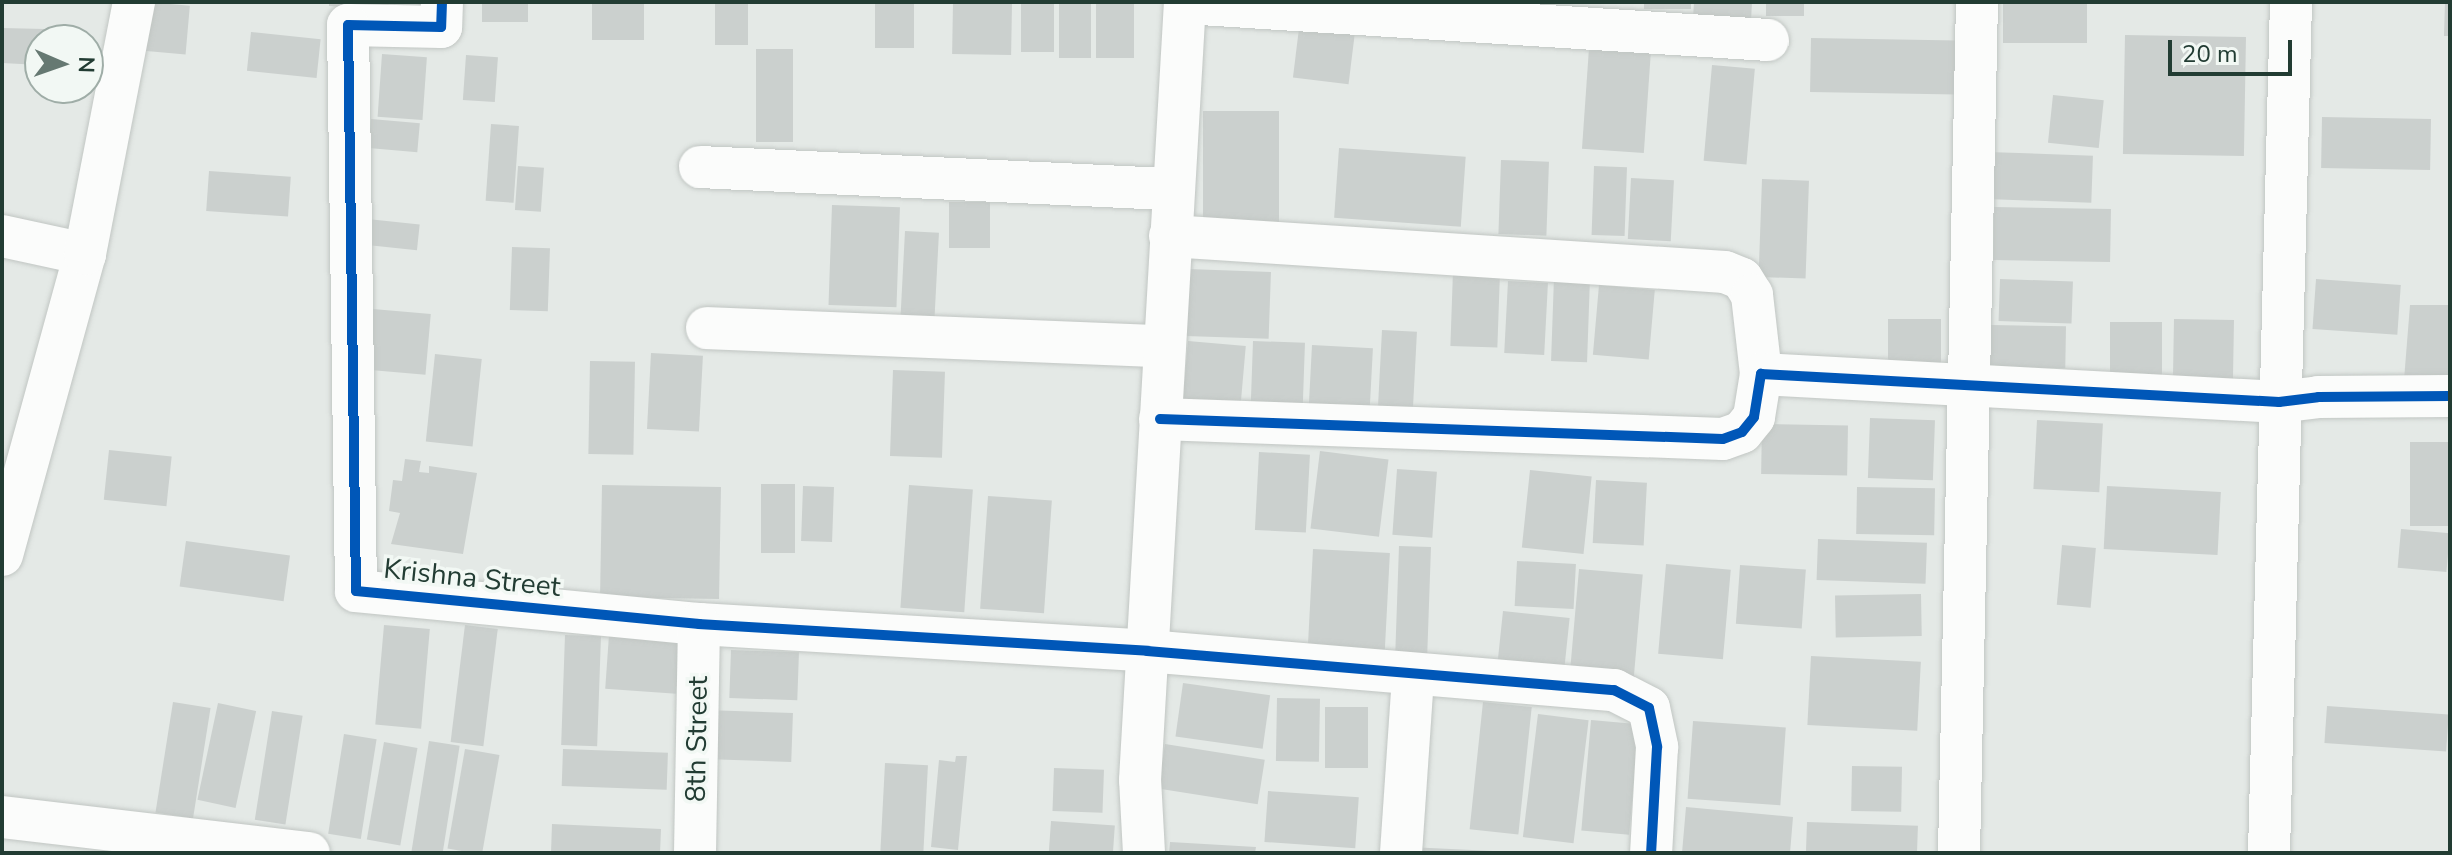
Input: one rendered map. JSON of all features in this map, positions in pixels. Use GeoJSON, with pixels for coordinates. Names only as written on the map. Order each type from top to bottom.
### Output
{"type":"FeatureCollection","features":[{"type":"Feature","properties":{"kind":"street"},"geometry":{"type":"LineString","coordinates":[[2,555],[85,254],[134,2]]}},
{"type":"Feature","properties":{"kind":"street","name":"Krishna Street"},"geometry":{"type":"LineString","coordinates":[[442,2],[441,27],[348,25],[356,591],[699,624],[1147,651],[1614,690],[1649,708],[1657,747],[1651,853]]}},
{"type":"Feature","properties":{"kind":"street"},"geometry":{"type":"LineString","coordinates":[[1959,853],[1977,2]]}},
{"type":"Feature","properties":{"kind":"street"},"geometry":{"type":"LineString","coordinates":[[2269,853],[2291,2]]}},
{"type":"Feature","properties":{"kind":"street"},"geometry":{"type":"LineString","coordinates":[[1144,853],[1140,780],[1185,3],[1768,40]]}},
{"type":"Feature","properties":{"kind":"street"},"geometry":{"type":"LineString","coordinates":[[700,167],[1173,189]]}},
{"type":"Feature","properties":{"kind":"street"},"geometry":{"type":"LineString","coordinates":[[2,236],[85,254]]}},
{"type":"Feature","properties":{"kind":"street"},"geometry":{"type":"LineString","coordinates":[[1160,419],[1723,439],[1742,432],[1754,417],[1761,374],[1752,295],[1742,279],[1725,272],[1170,236]]}},
{"type":"Feature","properties":{"kind":"street"},"geometry":{"type":"LineString","coordinates":[[707,328],[1165,346]]}},
{"type":"Feature","properties":{"kind":"street"},"geometry":{"type":"LineString","coordinates":[[1761,374],[1971,389],[2279,402],[2450,396]]}},
{"type":"Feature","properties":{"kind":"street","name":"8th Street"},"geometry":{"type":"LineString","coordinates":[[695,853],[699,624]]}},
{"type":"Feature","properties":{"kind":"street"},"geometry":{"type":"LineString","coordinates":[[1401,853],[1413,675]]}},
{"type":"Feature","properties":{"kind":"street"},"geometry":{"type":"LineString","coordinates":[[2,817],[260,850],[309,853]]}},
{"type":"Feature","properties":{"kind":"building"},"geometry":{"type":"Polygon","coordinates":[[[148,2],[190,6],[186,54],[144,51],[148,2]]]}},
{"type":"Feature","properties":{"kind":"building"},"geometry":{"type":"Polygon","coordinates":[[[329,2],[389,2],[388,10],[329,6],[329,2]]]}},
{"type":"Feature","properties":{"kind":"building"},"geometry":{"type":"Polygon","coordinates":[[[482,2],[528,2],[528,22],[482,22],[482,2]]]}},
{"type":"Feature","properties":{"kind":"building"},"geometry":{"type":"Polygon","coordinates":[[[592,2],[644,2],[644,40],[592,40],[592,2]]]}},
{"type":"Feature","properties":{"kind":"building"},"geometry":{"type":"Polygon","coordinates":[[[715,2],[748,2],[748,45],[715,45],[715,2]]]}},
{"type":"Feature","properties":{"kind":"building"},"geometry":{"type":"Polygon","coordinates":[[[875,2],[914,2],[914,48],[875,48],[875,2]]]}},
{"type":"Feature","properties":{"kind":"building"},"geometry":{"type":"Polygon","coordinates":[[[1021,2],[1054,2],[1054,52],[1021,52],[1021,2]]]}},
{"type":"Feature","properties":{"kind":"building"},"geometry":{"type":"Polygon","coordinates":[[[1059,2],[1091,2],[1091,58],[1059,58],[1059,2]]]}},
{"type":"Feature","properties":{"kind":"building"},"geometry":{"type":"Polygon","coordinates":[[[1096,2],[1134,2],[1134,58],[1096,58],[1096,2]]]}},
{"type":"Feature","properties":{"kind":"building"},"geometry":{"type":"Polygon","coordinates":[[[1644,2],[1691,2],[1691,9],[1644,9],[1644,2]]]}},
{"type":"Feature","properties":{"kind":"building"},"geometry":{"type":"Polygon","coordinates":[[[1694,2],[1752,2],[1751,21],[1693,18],[1694,2]]]}},
{"type":"Feature","properties":{"kind":"building"},"geometry":{"type":"Polygon","coordinates":[[[1766,2],[1804,2],[1804,16],[1766,16],[1766,2]]]}},
{"type":"Feature","properties":{"kind":"building"},"geometry":{"type":"Polygon","coordinates":[[[2003,2],[2087,2],[2087,43],[2003,43],[2003,2]]]}},
{"type":"Feature","properties":{"kind":"building"},"geometry":{"type":"Polygon","coordinates":[[[2445,2],[2450,2],[2450,36],[2444,36],[2445,2]]]}},
{"type":"Feature","properties":{"kind":"building"},"geometry":{"type":"Polygon","coordinates":[[[953,3],[1012,4],[1011,55],[952,54],[953,3]]]}},
{"type":"Feature","properties":{"kind":"building"},"geometry":{"type":"Polygon","coordinates":[[[1301,12],[1357,19],[1349,84],[1293,78],[1301,12]]]}},
{"type":"Feature","properties":{"kind":"building"},"geometry":{"type":"Polygon","coordinates":[[[2,28],[24,29],[24,64],[2,63],[2,28]]]}},
{"type":"Feature","properties":{"kind":"building"},"geometry":{"type":"Polygon","coordinates":[[[251,32],[321,39],[317,78],[247,71],[251,32]]]}},
{"type":"Feature","properties":{"kind":"building"},"geometry":{"type":"Polygon","coordinates":[[[1590,34],[1652,38],[1644,153],[1582,149],[1590,34]]]}},
{"type":"Feature","properties":{"kind":"building"},"geometry":{"type":"Polygon","coordinates":[[[2125,35],[2246,37],[2244,156],[2123,154],[2125,35]]]}},
{"type":"Feature","properties":{"kind":"building"},"geometry":{"type":"Polygon","coordinates":[[[1811,38],[1957,41],[1956,95],[1810,92],[1811,38]]]}},
{"type":"Feature","properties":{"kind":"building"},"geometry":{"type":"Polygon","coordinates":[[[756,49],[793,49],[793,142],[756,142],[756,49]]]}},
{"type":"Feature","properties":{"kind":"building"},"geometry":{"type":"Polygon","coordinates":[[[382,54],[427,57],[422,120],[378,117],[382,54]]]}},
{"type":"Feature","properties":{"kind":"building"},"geometry":{"type":"Polygon","coordinates":[[[466,55],[498,57],[495,102],[463,100],[466,55]]]}},
{"type":"Feature","properties":{"kind":"building"},"geometry":{"type":"Polygon","coordinates":[[[1712,65],[1755,69],[1746,164],[1704,161],[1712,65]]]}},
{"type":"Feature","properties":{"kind":"building"},"geometry":{"type":"Polygon","coordinates":[[[2053,95],[2104,100],[2099,148],[2048,143],[2053,95]]]}},
{"type":"Feature","properties":{"kind":"building"},"geometry":{"type":"Polygon","coordinates":[[[1203,111],[1279,111],[1279,229],[1203,229],[1203,111]]]}},
{"type":"Feature","properties":{"kind":"building"},"geometry":{"type":"Polygon","coordinates":[[[2322,117],[2431,119],[2430,170],[2321,168],[2322,117]]]}},
{"type":"Feature","properties":{"kind":"building"},"geometry":{"type":"Polygon","coordinates":[[[371,119],[420,123],[417,152],[368,148],[371,119]]]}},
{"type":"Feature","properties":{"kind":"building"},"geometry":{"type":"Polygon","coordinates":[[[491,124],[519,126],[514,203],[486,201],[491,124]]]}},
{"type":"Feature","properties":{"kind":"building"},"geometry":{"type":"Polygon","coordinates":[[[1339,148],[1466,157],[1461,227],[1334,218],[1339,148]]]}},
{"type":"Feature","properties":{"kind":"building"},"geometry":{"type":"Polygon","coordinates":[[[1988,152],[2093,156],[2091,203],[1986,199],[1988,152]]]}},
{"type":"Feature","properties":{"kind":"building"},"geometry":{"type":"Polygon","coordinates":[[[1501,160],[1549,162],[1546,236],[1498,234],[1501,160]]]}},
{"type":"Feature","properties":{"kind":"building"},"geometry":{"type":"Polygon","coordinates":[[[518,166],[544,168],[541,212],[515,210],[518,166]]]}},
{"type":"Feature","properties":{"kind":"building"},"geometry":{"type":"Polygon","coordinates":[[[1594,166],[1627,167],[1625,236],[1592,235],[1594,166]]]}},
{"type":"Feature","properties":{"kind":"building"},"geometry":{"type":"Polygon","coordinates":[[[209,171],[291,177],[288,217],[206,211],[209,171]]]}},
{"type":"Feature","properties":{"kind":"building"},"geometry":{"type":"Polygon","coordinates":[[[1631,178],[1674,180],[1671,241],[1628,239],[1631,178]]]}},
{"type":"Feature","properties":{"kind":"building"},"geometry":{"type":"Polygon","coordinates":[[[1762,179],[1809,181],[1806,279],[1759,277],[1762,179]]]}},
{"type":"Feature","properties":{"kind":"building"},"geometry":{"type":"Polygon","coordinates":[[[949,202],[990,202],[990,248],[949,248],[949,202]]]}},
{"type":"Feature","properties":{"kind":"building"},"geometry":{"type":"Polygon","coordinates":[[[832,205],[900,207],[896,307],[829,305],[832,205]]]}},
{"type":"Feature","properties":{"kind":"building"},"geometry":{"type":"Polygon","coordinates":[[[1994,207],[2111,209],[2110,262],[1993,260],[1994,207]]]}},
{"type":"Feature","properties":{"kind":"building"},"geometry":{"type":"Polygon","coordinates":[[[358,218],[420,224],[417,250],[355,244],[358,218]]]}},
{"type":"Feature","properties":{"kind":"building"},"geometry":{"type":"Polygon","coordinates":[[[905,231],[939,233],[934,319],[900,317],[905,231]]]}},
{"type":"Feature","properties":{"kind":"building"},"geometry":{"type":"Polygon","coordinates":[[[512,247],[550,248],[548,311],[510,310],[512,247]]]}},
{"type":"Feature","properties":{"kind":"building"},"geometry":{"type":"Polygon","coordinates":[[[1188,269],[1271,272],[1269,339],[1186,336],[1188,269]]]}},
{"type":"Feature","properties":{"kind":"building"},"geometry":{"type":"Polygon","coordinates":[[[1453,271],[1500,273],[1497,348],[1450,346],[1453,271]]]}},
{"type":"Feature","properties":{"kind":"building"},"geometry":{"type":"Polygon","coordinates":[[[1554,277],[1590,278],[1587,362],[1551,361],[1554,277]]]}},
{"type":"Feature","properties":{"kind":"building"},"geometry":{"type":"Polygon","coordinates":[[[2000,279],[2073,282],[2071,324],[1999,321],[2000,279]]]}},
{"type":"Feature","properties":{"kind":"building"},"geometry":{"type":"Polygon","coordinates":[[[2316,279],[2401,285],[2397,335],[2313,329],[2316,279]]]}},
{"type":"Feature","properties":{"kind":"building"},"geometry":{"type":"Polygon","coordinates":[[[1508,281],[1548,283],[1544,355],[1504,353],[1508,281]]]}},
{"type":"Feature","properties":{"kind":"building"},"geometry":{"type":"Polygon","coordinates":[[[1599,285],[1655,290],[1649,360],[1593,355],[1599,285]]]}},
{"type":"Feature","properties":{"kind":"building"},"geometry":{"type":"Polygon","coordinates":[[[2410,305],[2450,305],[2450,384],[2404,380],[2410,305]]]}},
{"type":"Feature","properties":{"kind":"building"},"geometry":{"type":"Polygon","coordinates":[[[373,309],[431,314],[425,375],[368,370],[373,309]]]}},
{"type":"Feature","properties":{"kind":"building"},"geometry":{"type":"Polygon","coordinates":[[[1888,319],[1941,319],[1941,379],[1888,379],[1888,319]]]}},
{"type":"Feature","properties":{"kind":"building"},"geometry":{"type":"Polygon","coordinates":[[[2174,319],[2234,320],[2233,379],[2173,378],[2174,319]]]}},
{"type":"Feature","properties":{"kind":"building"},"geometry":{"type":"Polygon","coordinates":[[[2110,322],[2162,322],[2162,383],[2110,383],[2110,322]]]}},
{"type":"Feature","properties":{"kind":"building"},"geometry":{"type":"Polygon","coordinates":[[[1991,325],[2066,326],[2065,368],[1990,367],[1991,325]]]}},
{"type":"Feature","properties":{"kind":"building"},"geometry":{"type":"Polygon","coordinates":[[[1382,330],[1417,332],[1413,417],[1378,415],[1382,330]]]}},
{"type":"Feature","properties":{"kind":"building"},"geometry":{"type":"Polygon","coordinates":[[[1188,341],[1246,346],[1240,416],[1182,411],[1188,341]]]}},
{"type":"Feature","properties":{"kind":"building"},"geometry":{"type":"Polygon","coordinates":[[[1253,341],[1305,343],[1302,415],[1250,413],[1253,341]]]}},
{"type":"Feature","properties":{"kind":"building"},"geometry":{"type":"Polygon","coordinates":[[[1312,345],[1373,348],[1369,419],[1308,416],[1312,345]]]}},
{"type":"Feature","properties":{"kind":"building"},"geometry":{"type":"Polygon","coordinates":[[[651,353],[703,356],[699,432],[647,429],[651,353]]]}},
{"type":"Feature","properties":{"kind":"building"},"geometry":{"type":"Polygon","coordinates":[[[435,354],[482,359],[473,446],[426,442],[435,354]]]}},
{"type":"Feature","properties":{"kind":"building"},"geometry":{"type":"Polygon","coordinates":[[[590,361],[635,362],[633,455],[588,454],[590,361]]]}},
{"type":"Feature","properties":{"kind":"building"},"geometry":{"type":"Polygon","coordinates":[[[893,370],[945,372],[942,458],[890,456],[893,370]]]}},
{"type":"Feature","properties":{"kind":"building"},"geometry":{"type":"Polygon","coordinates":[[[1870,418],[1935,420],[1933,480],[1868,478],[1870,418]]]}},
{"type":"Feature","properties":{"kind":"building"},"geometry":{"type":"Polygon","coordinates":[[[2037,420],[2103,423],[2099,492],[2033,489],[2037,420]]]}},
{"type":"Feature","properties":{"kind":"building"},"geometry":{"type":"Polygon","coordinates":[[[1762,424],[1848,426],[1847,475],[1761,474],[1762,424]]]}},
{"type":"Feature","properties":{"kind":"building"},"geometry":{"type":"Polygon","coordinates":[[[2410,442],[2450,442],[2450,526],[2410,526],[2410,442]]]}},
{"type":"Feature","properties":{"kind":"building"},"geometry":{"type":"Polygon","coordinates":[[[109,450],[172,457],[166,506],[104,500],[109,450]]]}},
{"type":"Feature","properties":{"kind":"building"},"geometry":{"type":"Polygon","coordinates":[[[1320,451],[1388,459],[1379,537],[1310,528],[1320,451]]]}},
{"type":"Feature","properties":{"kind":"building"},"geometry":{"type":"Polygon","coordinates":[[[1259,452],[1310,455],[1306,533],[1255,530],[1259,452]]]}},
{"type":"Feature","properties":{"kind":"building"},"geometry":{"type":"Polygon","coordinates":[[[405,459],[421,461],[419,472],[429,473],[429,466],[477,473],[463,554],[391,544],[400,513],[389,511],[393,480],[402,481],[405,459]]]}},
{"type":"Feature","properties":{"kind":"building"},"geometry":{"type":"Polygon","coordinates":[[[1397,469],[1437,472],[1432,538],[1392,535],[1397,469]]]}},
{"type":"Feature","properties":{"kind":"building"},"geometry":{"type":"Polygon","coordinates":[[[1530,470],[1592,476],[1584,554],[1522,548],[1530,470]]]}},
{"type":"Feature","properties":{"kind":"building"},"geometry":{"type":"Polygon","coordinates":[[[1596,480],[1647,483],[1644,546],[1593,543],[1596,480]]]}},
{"type":"Feature","properties":{"kind":"building"},"geometry":{"type":"Polygon","coordinates":[[[761,484],[795,484],[795,553],[761,553],[761,484]]]}},
{"type":"Feature","properties":{"kind":"building"},"geometry":{"type":"Polygon","coordinates":[[[602,485],[721,487],[719,599],[600,597],[602,485]]]}},
{"type":"Feature","properties":{"kind":"building"},"geometry":{"type":"Polygon","coordinates":[[[909,485],[973,489],[964,612],[900,608],[909,485]]]}},
{"type":"Feature","properties":{"kind":"building"},"geometry":{"type":"Polygon","coordinates":[[[803,486],[834,487],[832,542],[801,541],[803,486]]]}},
{"type":"Feature","properties":{"kind":"building"},"geometry":{"type":"Polygon","coordinates":[[[2107,486],[2221,492],[2218,555],[2104,549],[2107,486]]]}},
{"type":"Feature","properties":{"kind":"building"},"geometry":{"type":"Polygon","coordinates":[[[1857,487],[1935,488],[1934,535],[1856,534],[1857,487]]]}},
{"type":"Feature","properties":{"kind":"building"},"geometry":{"type":"Polygon","coordinates":[[[988,496],[1052,500],[1044,613],[980,609],[988,496]]]}},
{"type":"Feature","properties":{"kind":"building"},"geometry":{"type":"Polygon","coordinates":[[[2401,529],[2450,533],[2446,572],[2398,568],[2401,529]]]}},
{"type":"Feature","properties":{"kind":"building"},"geometry":{"type":"Polygon","coordinates":[[[1818,539],[1927,543],[1926,584],[1817,580],[1818,539]]]}},
{"type":"Feature","properties":{"kind":"building"},"geometry":{"type":"Polygon","coordinates":[[[186,541],[290,556],[284,601],[180,587],[186,541]]]}},
{"type":"Feature","properties":{"kind":"building"},"geometry":{"type":"Polygon","coordinates":[[[2062,545],[2096,548],[2091,608],[2057,605],[2062,545]]]}},
{"type":"Feature","properties":{"kind":"building"},"geometry":{"type":"Polygon","coordinates":[[[1399,546],[1431,547],[1427,670],[1395,669],[1399,546]]]}},
{"type":"Feature","properties":{"kind":"building"},"geometry":{"type":"Polygon","coordinates":[[[1313,549],[1390,553],[1384,659],[1307,655],[1313,549]]]}},
{"type":"Feature","properties":{"kind":"building"},"geometry":{"type":"Polygon","coordinates":[[[1517,561],[1576,564],[1574,609],[1515,606],[1517,561]]]}},
{"type":"Feature","properties":{"kind":"building"},"geometry":{"type":"Polygon","coordinates":[[[1666,564],[1731,570],[1723,659],[1658,654],[1666,564]]]}},
{"type":"Feature","properties":{"kind":"building"},"geometry":{"type":"Polygon","coordinates":[[[1740,565],[1806,570],[1802,628],[1736,624],[1740,565]]]}},
{"type":"Feature","properties":{"kind":"building"},"geometry":{"type":"Polygon","coordinates":[[[1579,569],[1643,575],[1634,676],[1570,671],[1579,569]]]}},
{"type":"Feature","properties":{"kind":"building"},"geometry":{"type":"Polygon","coordinates":[[[1921,594],[1922,636],[1836,637],[1835,596],[1921,594]]]}},
{"type":"Feature","properties":{"kind":"building"},"geometry":{"type":"Polygon","coordinates":[[[1503,611],[1570,618],[1564,672],[1497,665],[1503,611]]]}},
{"type":"Feature","properties":{"kind":"building"},"geometry":{"type":"Polygon","coordinates":[[[384,625],[430,629],[421,729],[375,725],[384,625]]]}},
{"type":"Feature","properties":{"kind":"building"},"geometry":{"type":"Polygon","coordinates":[[[465,625],[498,629],[483,746],[451,742],[465,625]]]}},
{"type":"Feature","properties":{"kind":"building"},"geometry":{"type":"Polygon","coordinates":[[[565,635],[601,636],[597,746],[561,745],[565,635]]]}},
{"type":"Feature","properties":{"kind":"building"},"geometry":{"type":"Polygon","coordinates":[[[609,635],[680,640],[676,694],[605,689],[609,635]]]}},
{"type":"Feature","properties":{"kind":"building"},"geometry":{"type":"Polygon","coordinates":[[[731,650],[799,652],[797,700],[729,698],[731,650]]]}},
{"type":"Feature","properties":{"kind":"building"},"geometry":{"type":"Polygon","coordinates":[[[1811,656],[1921,662],[1917,731],[1807,725],[1811,656]]]}},
{"type":"Feature","properties":{"kind":"building"},"geometry":{"type":"Polygon","coordinates":[[[1183,683],[1270,695],[1263,749],[1175,736],[1183,683]]]}},
{"type":"Feature","properties":{"kind":"building"},"geometry":{"type":"Polygon","coordinates":[[[1277,698],[1320,699],[1319,762],[1276,761],[1277,698]]]}},
{"type":"Feature","properties":{"kind":"building"},"geometry":{"type":"Polygon","coordinates":[[[173,702],[211,708],[193,819],[155,813],[173,702]]]}},
{"type":"Feature","properties":{"kind":"building"},"geometry":{"type":"Polygon","coordinates":[[[1483,702],[1532,707],[1518,834],[1470,829],[1483,702]]]}},
{"type":"Feature","properties":{"kind":"building"},"geometry":{"type":"Polygon","coordinates":[[[218,703],[256,711],[236,808],[197,800],[218,703]]]}},
{"type":"Feature","properties":{"kind":"building"},"geometry":{"type":"Polygon","coordinates":[[[2327,706],[2449,715],[2446,751],[2324,743],[2327,706]]]}},
{"type":"Feature","properties":{"kind":"building"},"geometry":{"type":"Polygon","coordinates":[[[1325,707],[1368,707],[1368,768],[1325,768],[1325,707]]]}},
{"type":"Feature","properties":{"kind":"building"},"geometry":{"type":"Polygon","coordinates":[[[706,710],[793,713],[791,762],[704,759],[706,710]]]}},
{"type":"Feature","properties":{"kind":"building"},"geometry":{"type":"Polygon","coordinates":[[[272,711],[303,716],[285,824],[255,820],[272,711]]]}},
{"type":"Feature","properties":{"kind":"building"},"geometry":{"type":"Polygon","coordinates":[[[1538,714],[1589,720],[1574,843],[1523,837],[1538,714]]]}},
{"type":"Feature","properties":{"kind":"building"},"geometry":{"type":"Polygon","coordinates":[[[1591,720],[1639,724],[1629,835],[1581,831],[1591,720]]]}},
{"type":"Feature","properties":{"kind":"building"},"geometry":{"type":"Polygon","coordinates":[[[1693,721],[1786,727],[1780,805],[1688,799],[1693,721]]]}},
{"type":"Feature","properties":{"kind":"building"},"geometry":{"type":"Polygon","coordinates":[[[344,734],[377,739],[361,839],[328,834],[344,734]]]}},
{"type":"Feature","properties":{"kind":"building"},"geometry":{"type":"Polygon","coordinates":[[[429,741],[460,746],[443,853],[411,853],[429,741]]]}},
{"type":"Feature","properties":{"kind":"building"},"geometry":{"type":"Polygon","coordinates":[[[384,742],[417,748],[400,845],[367,839],[384,742]]]}},
{"type":"Feature","properties":{"kind":"building"},"geometry":{"type":"Polygon","coordinates":[[[1165,744],[1265,760],[1258,804],[1158,788],[1165,744]]]}},
{"type":"Feature","properties":{"kind":"building"},"geometry":{"type":"Polygon","coordinates":[[[465,749],[499,755],[482,853],[447,848],[465,749]]]}},
{"type":"Feature","properties":{"kind":"building"},"geometry":{"type":"Polygon","coordinates":[[[563,749],[668,753],[667,790],[562,786],[563,749]]]}},
{"type":"Feature","properties":{"kind":"building"},"geometry":{"type":"Polygon","coordinates":[[[956,756],[967,756],[958,850],[931,847],[939,760],[955,762],[956,756]]]}},
{"type":"Feature","properties":{"kind":"building"},"geometry":{"type":"Polygon","coordinates":[[[885,763],[928,765],[923,853],[880,853],[885,763]]]}},
{"type":"Feature","properties":{"kind":"building"},"geometry":{"type":"Polygon","coordinates":[[[1852,766],[1902,767],[1901,812],[1851,811],[1852,766]]]}},
{"type":"Feature","properties":{"kind":"building"},"geometry":{"type":"Polygon","coordinates":[[[1054,768],[1104,770],[1102,813],[1052,811],[1054,768]]]}},
{"type":"Feature","properties":{"kind":"building"},"geometry":{"type":"Polygon","coordinates":[[[1268,791],[1359,797],[1355,848],[1264,842],[1268,791]]]}},
{"type":"Feature","properties":{"kind":"building"},"geometry":{"type":"Polygon","coordinates":[[[1686,807],[1793,817],[1790,853],[1682,853],[1686,807]]]}},
{"type":"Feature","properties":{"kind":"building"},"geometry":{"type":"Polygon","coordinates":[[[1051,821],[1115,825],[1113,853],[1049,853],[1051,821]]]}},
{"type":"Feature","properties":{"kind":"building"},"geometry":{"type":"Polygon","coordinates":[[[1807,822],[1918,826],[1917,853],[1806,853],[1807,822]]]}},
{"type":"Feature","properties":{"kind":"building"},"geometry":{"type":"Polygon","coordinates":[[[552,824],[661,829],[660,853],[551,853],[552,824]]]}},
{"type":"Feature","properties":{"kind":"building"},"geometry":{"type":"Polygon","coordinates":[[[1170,842],[1256,847],[1255,853],[1169,853],[1170,842]]]}},
{"type":"Feature","properties":{"kind":"building"},"geometry":{"type":"Polygon","coordinates":[[[1409,847],[1493,851],[1493,853],[1408,853],[1409,847]]]}},
{"type":"Feature","properties":{"kind":"cycle path"},"geometry":{"type":"LineString","coordinates":[[442,2],[441,27],[348,25],[356,591],[699,624],[1147,651],[1614,690],[1649,708],[1657,747],[1651,853]]}},
{"type":"Feature","properties":{"kind":"cycle path"},"geometry":{"type":"LineString","coordinates":[[1160,419],[1723,439],[1742,432],[1754,417],[1761,374],[2279,402],[2318,397],[2450,396]]}}]}
